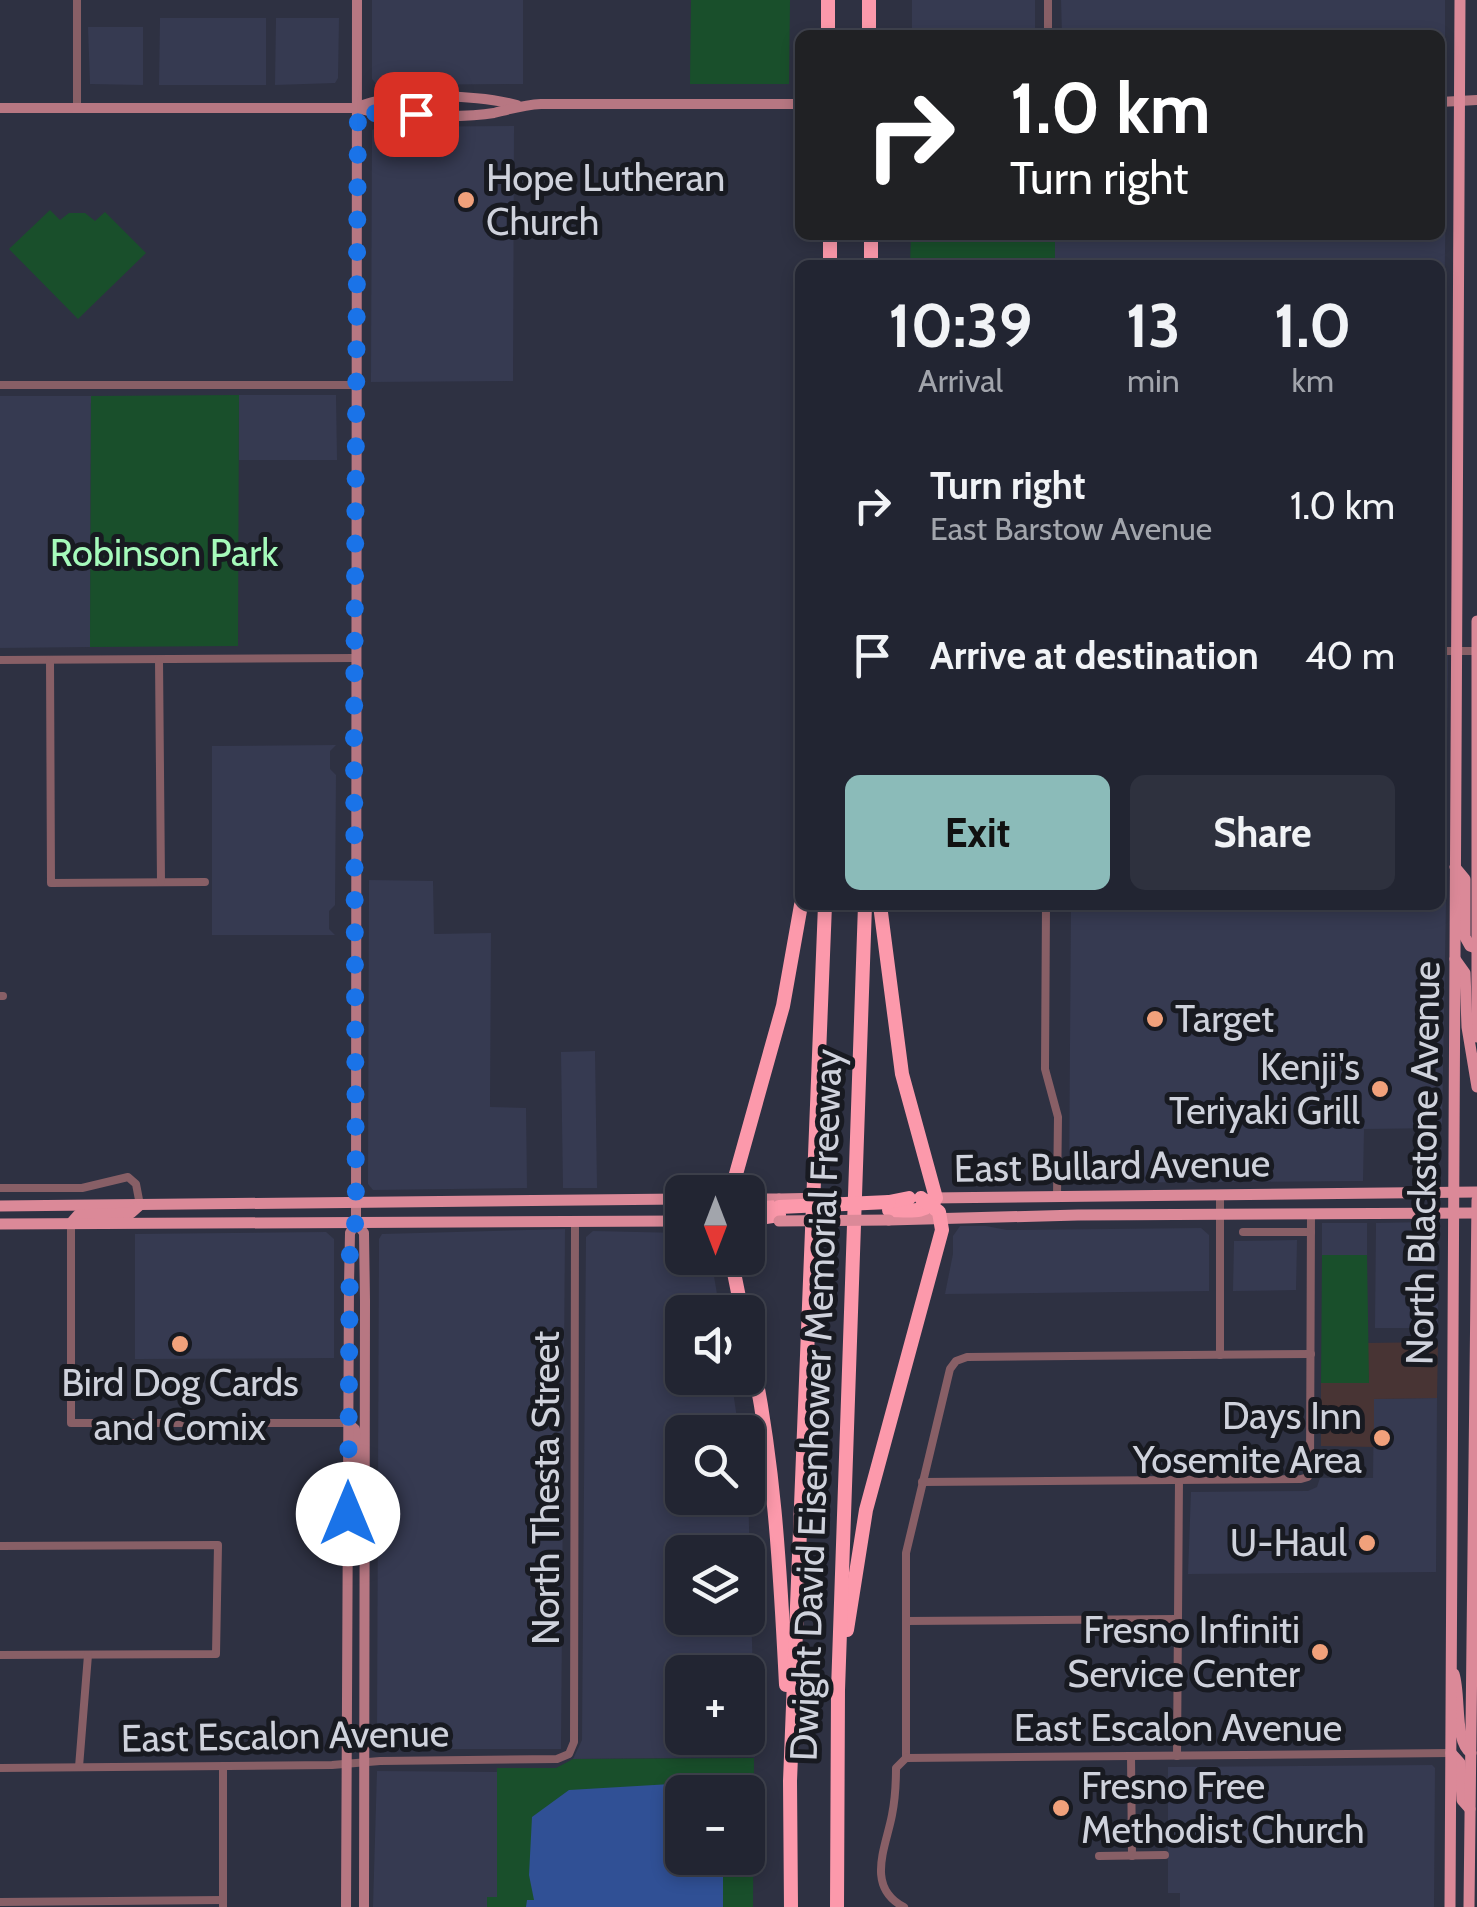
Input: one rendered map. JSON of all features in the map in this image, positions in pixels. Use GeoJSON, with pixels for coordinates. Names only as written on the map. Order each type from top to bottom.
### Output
{"type":"FeatureCollection","features":[{"type":"Feature","properties":{"kind":"highway"},"geometry":{"type":"LineString","coordinates":[[828,0],[828,30]]}},
{"type":"Feature","properties":{"kind":"highway"},"geometry":{"type":"LineString","coordinates":[[869,0],[869,30]]}},
{"type":"Feature","properties":{"kind":"highway"},"geometry":{"type":"LineString","coordinates":[[736,1175],[782,1006],[800,910]]}},
{"type":"Feature","properties":{"kind":"highway","name":"Dwight David Eisenhower Memorial Freeway"},"geometry":{"type":"LineString","coordinates":[[792,1907],[790,1781],[824,910]]}},
{"type":"Feature","properties":{"kind":"highway","name":"Dwight David Eisenhower Memorial Freeway"},"geometry":{"type":"LineString","coordinates":[[836,1907],[838,1690],[865,910]]}},
{"type":"Feature","properties":{"kind":"highway"},"geometry":{"type":"LineString","coordinates":[[765,1214],[779,1210],[922,1210],[924,1200],[902,1074],[881,910]]}},
{"type":"Feature","properties":{"kind":"highway"},"geometry":{"type":"LineString","coordinates":[[838,1690],[866,1510],[942,1218],[924,1200]]}},
{"type":"Feature","properties":{"kind":"highway"},"geometry":{"type":"LineString","coordinates":[[889,1208],[924,1200]]}},
{"type":"Feature","properties":{"kind":"highway"},"geometry":{"type":"LineString","coordinates":[[759,1395],[779,1529],[790,1781]]}},
{"type":"Feature","properties":{"kind":"main road"},"geometry":{"type":"LineString","coordinates":[[346,1907],[350,1233],[356,1222],[357,0]]}},
{"type":"Feature","properties":{"kind":"main road","name":"North Blackstone Avenue"},"geometry":{"type":"LineString","coordinates":[[1450,1907],[1460,0]]}},
{"type":"Feature","properties":{"kind":"main road"},"geometry":{"type":"LineString","coordinates":[[1445,102],[1477,100]]}},
{"type":"Feature","properties":{"kind":"main road"},"geometry":{"type":"LineString","coordinates":[[0,108],[358,108],[378,114],[492,113],[517,105],[795,104]]}},
{"type":"Feature","properties":{"kind":"main road","name":"North Blackstone Avenue"},"geometry":{"type":"LineString","coordinates":[[1477,621],[1477,1038]]}},
{"type":"Feature","properties":{"kind":"main road"},"geometry":{"type":"LineString","coordinates":[[1455,866],[1464,879],[1465,938],[1476,948]]}},
{"type":"Feature","properties":{"kind":"main road"},"geometry":{"type":"LineString","coordinates":[[1455,959],[1465,973],[1467,1028],[1477,1087]]}},
{"type":"Feature","properties":{"kind":"main road","name":"East Bullard Avenue"},"geometry":{"type":"LineString","coordinates":[[924,1200],[1452,1193],[1477,1196]]}},
{"type":"Feature","properties":{"kind":"main road","name":"North Blackstone Avenue"},"geometry":{"type":"LineString","coordinates":[[1469,1907],[1474,1753],[1477,1196]]}},
{"type":"Feature","properties":{"kind":"main road"},"geometry":{"type":"LineString","coordinates":[[0,1206],[665,1199]]}},
{"type":"Feature","properties":{"kind":"main road"},"geometry":{"type":"LineString","coordinates":[[71,1223],[78,1215],[131,1213],[140,1205]]}},
{"type":"Feature","properties":{"kind":"main road"},"geometry":{"type":"LineString","coordinates":[[765,1205],[779,1210]]}},
{"type":"Feature","properties":{"kind":"main road","name":"East Bullard Avenue"},"geometry":{"type":"LineString","coordinates":[[889,1208],[942,1218],[1477,1214]]}},
{"type":"Feature","properties":{"kind":"main road"},"geometry":{"type":"LineString","coordinates":[[356,1222],[364,1233],[364,1907]]}},
{"type":"Feature","properties":{"kind":"main road"},"geometry":{"type":"LineString","coordinates":[[0,1224],[665,1222]]}},
{"type":"Feature","properties":{"kind":"main road"},"geometry":{"type":"LineString","coordinates":[[348,1423],[355,1429],[358,1512],[365,1522]]}},
{"type":"Feature","properties":{"kind":"main road"},"geometry":{"type":"LineString","coordinates":[[1451,1665],[1460,1692],[1460,1739],[1465,1750],[1474,1753]]}},
{"type":"Feature","properties":{"kind":"main road"},"geometry":{"type":"LineString","coordinates":[[1451,1754],[1460,1763],[1462,1800],[1470,1808]]}},
{"type":"Feature","properties":{"kind":"street"},"geometry":{"type":"LineString","coordinates":[[77,0],[77,108]]}},
{"type":"Feature","properties":{"kind":"street"},"geometry":{"type":"LineString","coordinates":[[1048,0],[1048,30]]}},
{"type":"Feature","properties":{"kind":"street"},"geometry":{"type":"LineString","coordinates":[[0,385],[355,385]]}},
{"type":"Feature","properties":{"kind":"street"},"geometry":{"type":"LineString","coordinates":[[1445,651],[1477,651]]}},
{"type":"Feature","properties":{"kind":"street"},"geometry":{"type":"LineString","coordinates":[[0,660],[355,658]]}},
{"type":"Feature","properties":{"kind":"street"},"geometry":{"type":"LineString","coordinates":[[50,660],[51,882],[205,882]]}},
{"type":"Feature","properties":{"kind":"street"},"geometry":{"type":"LineString","coordinates":[[159,660],[160,882]]}},
{"type":"Feature","properties":{"kind":"street"},"geometry":{"type":"LineString","coordinates":[[1046,910],[1045,1070],[1058,1117],[1057,1196]]}},
{"type":"Feature","properties":{"kind":"street"},"geometry":{"type":"LineString","coordinates":[[0,1188],[82,1188],[128,1177],[136,1184],[140,1205]]}},
{"type":"Feature","properties":{"kind":"street"},"geometry":{"type":"LineString","coordinates":[[1220,1195],[1220,1355]]}},
{"type":"Feature","properties":{"kind":"street"},"geometry":{"type":"LineString","coordinates":[[922,1482],[1308,1476],[1311,1214]]}},
{"type":"Feature","properties":{"kind":"street","name":"North Thesta Street"},"geometry":{"type":"LineString","coordinates":[[569,1754],[574,1742],[575,1222]]}},
{"type":"Feature","properties":{"kind":"street"},"geometry":{"type":"LineString","coordinates":[[71,1223],[71,1423],[348,1423]]}},
{"type":"Feature","properties":{"kind":"street"},"geometry":{"type":"LineString","coordinates":[[1243,1232],[1311,1232]]}},
{"type":"Feature","properties":{"kind":"street"},"geometry":{"type":"LineString","coordinates":[[904,1907],[893,1901],[883,1886],[879,1865],[892,1818],[896,1768],[906,1758],[906,1553],[950,1369],[956,1361],[967,1357],[1311,1354]]}},
{"type":"Feature","properties":{"kind":"street"},"geometry":{"type":"LineString","coordinates":[[1177,1756],[1179,1480]]}},
{"type":"Feature","properties":{"kind":"street"},"geometry":{"type":"LineString","coordinates":[[0,1546],[218,1545],[216,1654],[0,1656]]}},
{"type":"Feature","properties":{"kind":"street"},"geometry":{"type":"LineString","coordinates":[[906,1620],[1177,1619]]}},
{"type":"Feature","properties":{"kind":"street"},"geometry":{"type":"LineString","coordinates":[[80,1767],[88,1655]]}},
{"type":"Feature","properties":{"kind":"street","name":"East Escalon Avenue"},"geometry":{"type":"LineString","coordinates":[[0,1768],[557,1759],[569,1754]]}},
{"type":"Feature","properties":{"kind":"street","name":"East Escalon Avenue"},"geometry":{"type":"LineString","coordinates":[[906,1758],[1451,1754]]}},
{"type":"Feature","properties":{"kind":"street"},"geometry":{"type":"LineString","coordinates":[[1131,1756],[1132,1856]]}},
{"type":"Feature","properties":{"kind":"street"},"geometry":{"type":"LineString","coordinates":[[0,1902],[223,1903],[223,1766]]}},
{"type":"Feature","properties":{"kind":"street"},"geometry":{"type":"LineString","coordinates":[[1100,1856],[1165,1855]]}},
{"type":"Feature","properties":{"kind":"shaded area"},"geometry":{"type":"Polygon","coordinates":[[[372,0],[523,0],[523,84],[377,85],[372,79],[372,0]]]}},
{"type":"Feature","properties":{"kind":"shaded area"},"geometry":{"type":"Polygon","coordinates":[[[912,0],[1035,0],[1035,30],[912,30],[912,0]]]}},
{"type":"Feature","properties":{"kind":"shaded area"},"geometry":{"type":"Polygon","coordinates":[[[1061,0],[1445,0],[1445,30],[1062,30],[1061,0]]]}},
{"type":"Feature","properties":{"kind":"shaded area"},"geometry":{"type":"Polygon","coordinates":[[[160,18],[266,18],[266,85],[159,85],[160,18]]]}},
{"type":"Feature","properties":{"kind":"shaded area"},"geometry":{"type":"Polygon","coordinates":[[[276,18],[339,18],[335,83],[275,85],[276,18]]]}},
{"type":"Feature","properties":{"kind":"shaded area"},"geometry":{"type":"Polygon","coordinates":[[[88,27],[143,27],[143,85],[90,84],[88,27]]]}},
{"type":"Feature","properties":{"kind":"shaded area"},"geometry":{"type":"Polygon","coordinates":[[[514,126],[513,381],[371,382],[372,130],[514,126]]]}},
{"type":"Feature","properties":{"kind":"shaded area"},"geometry":{"type":"Polygon","coordinates":[[[1447,130],[1445,260],[1055,260],[1055,240],[1445,240],[1447,130]]]}},
{"type":"Feature","properties":{"kind":"shaded area"},"geometry":{"type":"Polygon","coordinates":[[[239,395],[336,395],[337,460],[239,460],[239,395]]]}},
{"type":"Feature","properties":{"kind":"shaded area"},"geometry":{"type":"Polygon","coordinates":[[[0,396],[91,396],[90,647],[0,648],[0,396]]]}},
{"type":"Feature","properties":{"kind":"shaded area"},"geometry":{"type":"Polygon","coordinates":[[[1445,652],[1448,653],[1445,755],[1445,652]]]}},
{"type":"Feature","properties":{"kind":"shaded area"},"geometry":{"type":"Polygon","coordinates":[[[336,745],[330,751],[330,769],[336,775],[335,905],[329,911],[329,929],[335,935],[212,935],[212,746],[336,745]]]}},
{"type":"Feature","properties":{"kind":"shaded area"},"geometry":{"type":"Polygon","coordinates":[[[1446,792],[1447,845],[1442,1128],[1364,1129],[1363,1181],[1069,1183],[1071,910],[1445,910],[1446,792]]]}},
{"type":"Feature","properties":{"kind":"shaded area"},"geometry":{"type":"Polygon","coordinates":[[[369,880],[433,881],[434,934],[491,933],[490,1107],[526,1108],[527,1188],[373,1190],[368,1184],[369,880]]]}},
{"type":"Feature","properties":{"kind":"shaded area"},"geometry":{"type":"Polygon","coordinates":[[[595,1051],[597,1188],[563,1188],[561,1052],[595,1051]]]}},
{"type":"Feature","properties":{"kind":"shaded area"},"geometry":{"type":"Polygon","coordinates":[[[1430,1222],[1437,1226],[1438,1328],[1375,1328],[1376,1223],[1430,1222]]]}},
{"type":"Feature","properties":{"kind":"shaded area"},"geometry":{"type":"Polygon","coordinates":[[[1322,1223],[1367,1223],[1367,1255],[1322,1255],[1322,1223]]]}},
{"type":"Feature","properties":{"kind":"shaded area"},"geometry":{"type":"Polygon","coordinates":[[[960,1226],[1007,1230],[1201,1228],[1209,1235],[1209,1291],[945,1294],[953,1236],[960,1226]]]}},
{"type":"Feature","properties":{"kind":"shaded area"},"geometry":{"type":"Polygon","coordinates":[[[565,1229],[561,1749],[382,1749],[377,1742],[379,1239],[382,1234],[565,1229]]]}},
{"type":"Feature","properties":{"kind":"shaded area"},"geometry":{"type":"Polygon","coordinates":[[[593,1231],[665,1233],[665,1275],[714,1275],[717,1295],[665,1295],[665,1395],[734,1395],[736,1415],[665,1415],[665,1515],[749,1515],[749,1535],[665,1535],[665,1635],[752,1635],[752,1655],[665,1655],[665,1755],[755,1757],[573,1759],[582,1740],[586,1237],[593,1231]]]}},
{"type":"Feature","properties":{"kind":"shaded area"},"geometry":{"type":"Polygon","coordinates":[[[326,1232],[334,1239],[334,1358],[135,1359],[135,1234],[326,1232]]]}},
{"type":"Feature","properties":{"kind":"shaded area"},"geometry":{"type":"Polygon","coordinates":[[[1297,1240],[1296,1290],[1233,1291],[1234,1241],[1297,1240]]]}},
{"type":"Feature","properties":{"kind":"shaded area"},"geometry":{"type":"Polygon","coordinates":[[[1438,1342],[1437,1398],[1374,1399],[1374,1447],[1321,1446],[1321,1383],[1368,1383],[1368,1343],[1438,1342]]]}},
{"type":"Feature","properties":{"kind":"shaded area"},"geometry":{"type":"Polygon","coordinates":[[[1437,1398],[1436,1572],[1188,1574],[1191,1492],[1308,1491],[1317,1487],[1320,1478],[1373,1478],[1374,1399],[1437,1398]]]}},
{"type":"Feature","properties":{"kind":"shaded area"},"geometry":{"type":"Polygon","coordinates":[[[1432,1765],[1434,1907],[1180,1907],[1180,1893],[1168,1893],[1168,1767],[1432,1765]]]}},
{"type":"Feature","properties":{"kind":"shaded area"},"geometry":{"type":"Polygon","coordinates":[[[377,1771],[497,1772],[497,1897],[487,1907],[373,1907],[377,1771]]]}},
{"type":"Feature","properties":{"kind":"green space"},"geometry":{"type":"Polygon","coordinates":[[[691,0],[790,0],[789,84],[690,84],[691,0]]]}},
{"type":"Feature","properties":{"kind":"green space"},"geometry":{"type":"Polygon","coordinates":[[[50,210],[60,220],[69,213],[85,213],[95,221],[105,212],[146,253],[78,319],[9,249],[50,210]]]}},
{"type":"Feature","properties":{"kind":"green space"},"geometry":{"type":"Polygon","coordinates":[[[911,240],[1055,240],[1055,260],[910,260],[911,240]]]}},
{"type":"Feature","properties":{"kind":"green space","name":"Robinson Park"},"geometry":{"type":"Polygon","coordinates":[[[239,395],[238,646],[90,647],[91,396],[239,395]]]}},
{"type":"Feature","properties":{"kind":"green space"},"geometry":{"type":"Polygon","coordinates":[[[1322,1255],[1367,1255],[1369,1383],[1321,1383],[1322,1255]]]}},
{"type":"Feature","properties":{"kind":"green space"},"geometry":{"type":"Polygon","coordinates":[[[754,1758],[754,1775],[665,1775],[665,1875],[753,1875],[753,1907],[487,1907],[487,1897],[497,1897],[497,1768],[556,1768],[573,1759],[754,1758]]]}},
{"type":"Feature","properties":{"kind":"water"},"geometry":{"type":"Polygon","coordinates":[[[665,1784],[665,1875],[723,1875],[723,1907],[526,1907],[527,1900],[534,1900],[529,1875],[532,1817],[569,1790],[665,1784]]]}},
{"type":"Feature","properties":{"kind":"place","name":"Hope Lutheran Church"},"geometry":{"type":"Point","coordinates":[466,200]}},
{"type":"Feature","properties":{"kind":"place","name":"Target"},"geometry":{"type":"Point","coordinates":[1155,1019]}},
{"type":"Feature","properties":{"kind":"place","name":"Kenji's Teriyaki Grill"},"geometry":{"type":"Point","coordinates":[1380,1089]}},
{"type":"Feature","properties":{"kind":"place","name":"Bird Dog Cards and Comix"},"geometry":{"type":"Point","coordinates":[180,1344]}},
{"type":"Feature","properties":{"kind":"place","name":"Days Inn Yosemite Area"},"geometry":{"type":"Point","coordinates":[1382,1438]}},
{"type":"Feature","properties":{"kind":"place","name":"U-Haul"},"geometry":{"type":"Point","coordinates":[1367,1543]}},
{"type":"Feature","properties":{"kind":"place","name":"Fresno Infiniti Service Center"},"geometry":{"type":"Point","coordinates":[1320,1652]}},
{"type":"Feature","properties":{"kind":"place","name":"Fresno Free Methodist Church"},"geometry":{"type":"Point","coordinates":[1061,1808]}},
{"type":"Feature","properties":{"kind":"route"},"geometry":{"type":"LineString","coordinates":[[348,1514],[350,1233],[356,1222],[358,108],[378,114],[416,114]]}}]}
